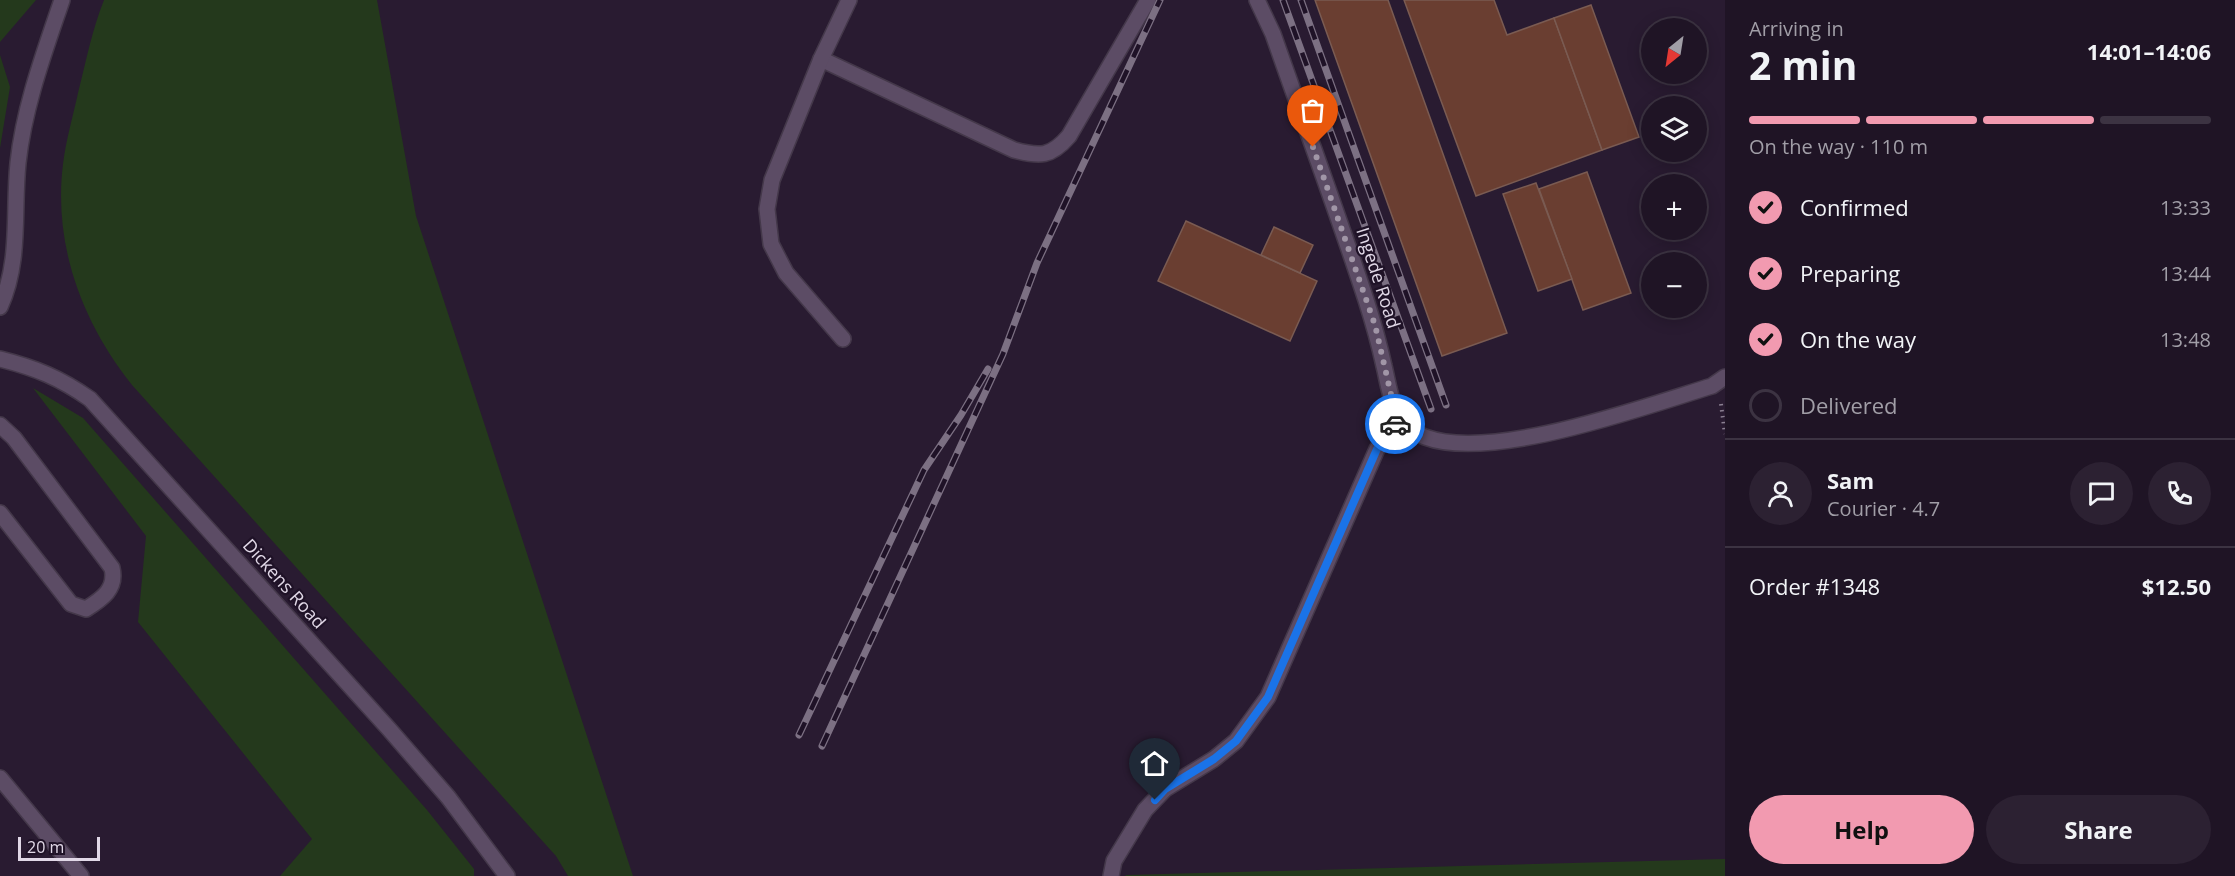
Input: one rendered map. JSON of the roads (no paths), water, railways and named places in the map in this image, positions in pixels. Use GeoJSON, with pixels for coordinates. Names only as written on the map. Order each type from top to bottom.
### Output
{"type":"FeatureCollection","features":[{"type":"Feature","properties":{"kind":"lane"},"geometry":{"type":"LineString","coordinates":[[0,307],[13,266],[18,163],[28,110],[62,0]]}},
{"type":"Feature","properties":{"kind":"lane"},"geometry":{"type":"LineString","coordinates":[[843,339],[786,273],[771,244],[767,209],[772,180],[821,59],[849,0]]}},
{"type":"Feature","properties":{"kind":"lane"},"geometry":{"type":"LineString","coordinates":[[821,59],[1014,150],[1031,154],[1052,153],[1069,136],[1148,0]]}},
{"type":"Feature","properties":{"kind":"lane","name":"Ingede Road"},"geometry":{"type":"LineString","coordinates":[[1257,0],[1273,34],[1349,248],[1375,325],[1393,403],[1400,417]]}},
{"type":"Feature","properties":{"kind":"lane","name":"Dickens Road"},"geometry":{"type":"LineString","coordinates":[[0,359],[31,367],[61,379],[90,399],[389,729],[448,797],[507,876]]}},
{"type":"Feature","properties":{"kind":"lane"},"geometry":{"type":"LineString","coordinates":[[1112,876],[1114,861],[1145,810],[1165,789],[1214,759],[1236,741],[1268,697],[1377,449],[1400,417],[1423,436],[1467,443],[1498,442],[1620,414],[1712,386],[1722,380]]}},
{"type":"Feature","properties":{"kind":"lane"},"geometry":{"type":"LineString","coordinates":[[0,425],[14,438],[112,568],[114,577],[107,594],[86,609],[71,604],[0,513]]}},
{"type":"Feature","properties":{"kind":"lane"},"geometry":{"type":"LineString","coordinates":[[0,778],[81,876]]}},
{"type":"Feature","properties":{"kind":"railway"},"geometry":{"type":"LineString","coordinates":[[822,746],[1003,354],[1037,263],[1160,0]]}},
{"type":"Feature","properties":{"kind":"railway"},"geometry":{"type":"LineString","coordinates":[[1283,0],[1431,409]]}},
{"type":"Feature","properties":{"kind":"railway"},"geometry":{"type":"LineString","coordinates":[[1301,0],[1446,405]]}},
{"type":"Feature","properties":{"kind":"railway"},"geometry":{"type":"LineString","coordinates":[[799,735],[924,470],[961,415],[988,369]]}}]}
